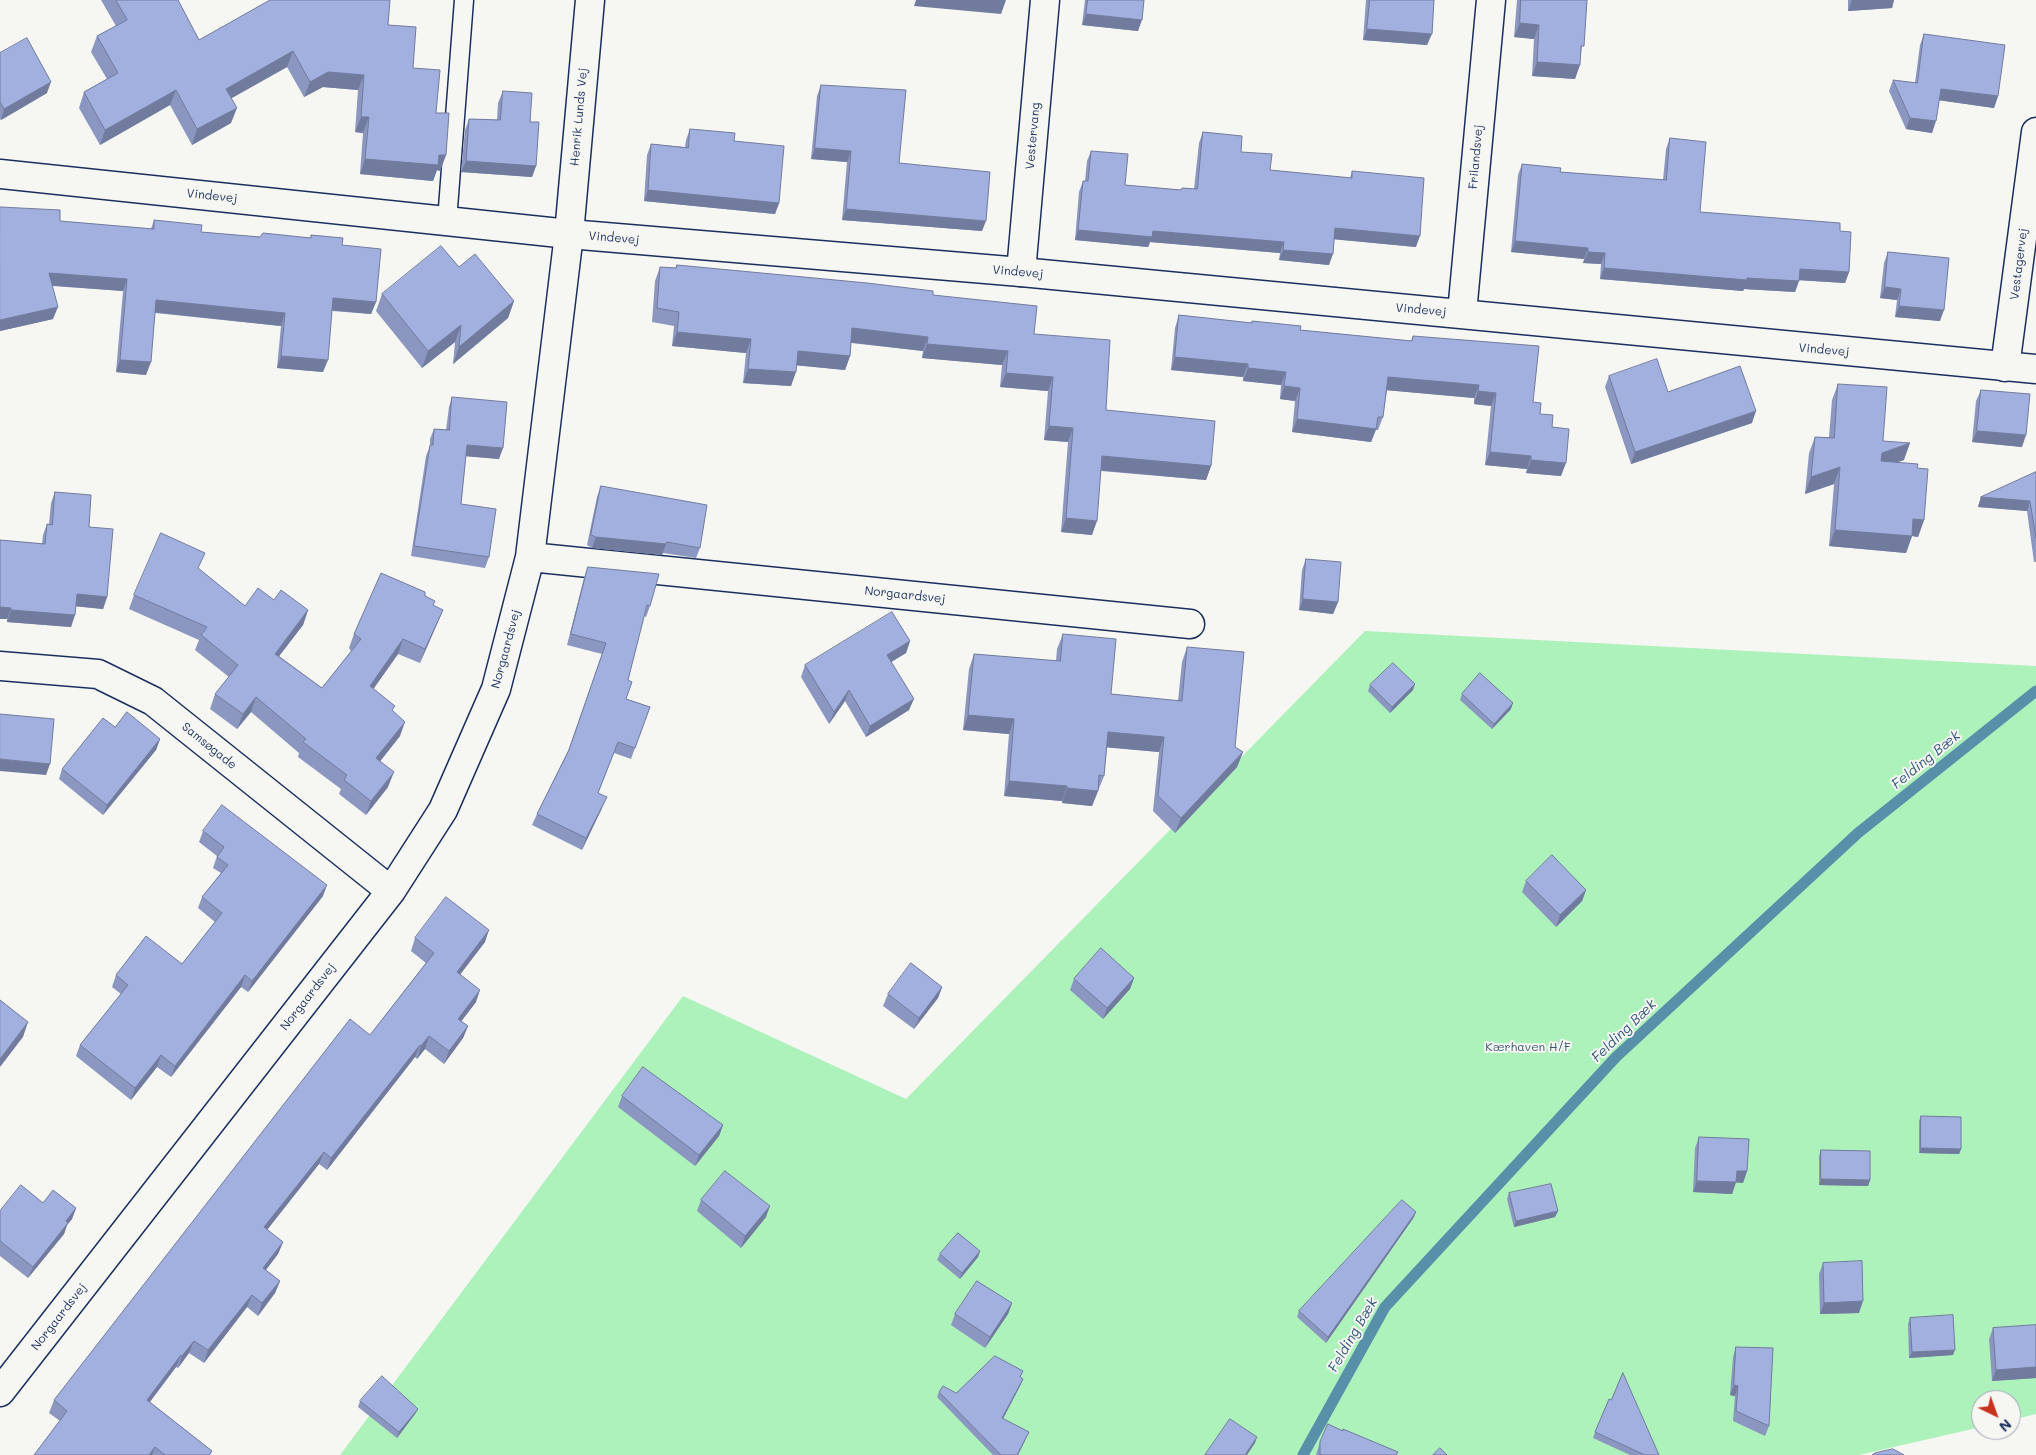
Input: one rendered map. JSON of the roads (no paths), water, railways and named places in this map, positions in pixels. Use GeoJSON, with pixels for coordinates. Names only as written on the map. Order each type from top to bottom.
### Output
{"type":"FeatureCollection","features":[{"type":"Feature","properties":{"kind":"street","name":"Henrik Lunds Vej"},"geometry":{"type":"LineString","coordinates":[[569,234],[590,0]]}},
{"type":"Feature","properties":{"kind":"street","name":"Vestervang"},"geometry":{"type":"LineString","coordinates":[[1021,272],[1045,0]]}},
{"type":"Feature","properties":{"kind":"street","name":"Frilandsvej"},"geometry":{"type":"LineString","coordinates":[[1462,314],[1490,0]]}},
{"type":"Feature","properties":{"kind":"street","name":"Vestagervej"},"geometry":{"type":"LineString","coordinates":[[2005,367],[2036,132]]}},
{"type":"Feature","properties":{"kind":"street","name":"Vindevej"},"geometry":{"type":"LineString","coordinates":[[0,174],[569,234],[1021,272],[2036,370]]}},
{"type":"Feature","properties":{"kind":"street","name":"Norgaardsvej"},"geometry":{"type":"LineString","coordinates":[[0,1392],[390,891],[443,810],[496,689],[530,557],[569,234]]}},
{"type":"Feature","properties":{"kind":"street","name":"Norgaardsvej"},"geometry":{"type":"LineString","coordinates":[[530,557],[1190,624]]}},
{"type":"Feature","properties":{"kind":"street","name":"Samsøgade"},"geometry":{"type":"LineString","coordinates":[[0,666],[98,674],[153,701],[390,891]]}},
{"type":"Feature","properties":{"kind":"lane"},"geometry":{"type":"LineString","coordinates":[[447,221],[464,0]]}},
{"type":"Feature","properties":{"kind":"waterway","name":"Felding Bæk"},"geometry":{"type":"LineString","coordinates":[[1303,1455],[1385,1307],[1616,1057],[1858,833],[2036,691]]}},
{"type":"Feature","properties":{"kind":"park label","name":"Kærhaven H/F"},"geometry":{"type":"Point","coordinates":[1528,1047]}}]}
